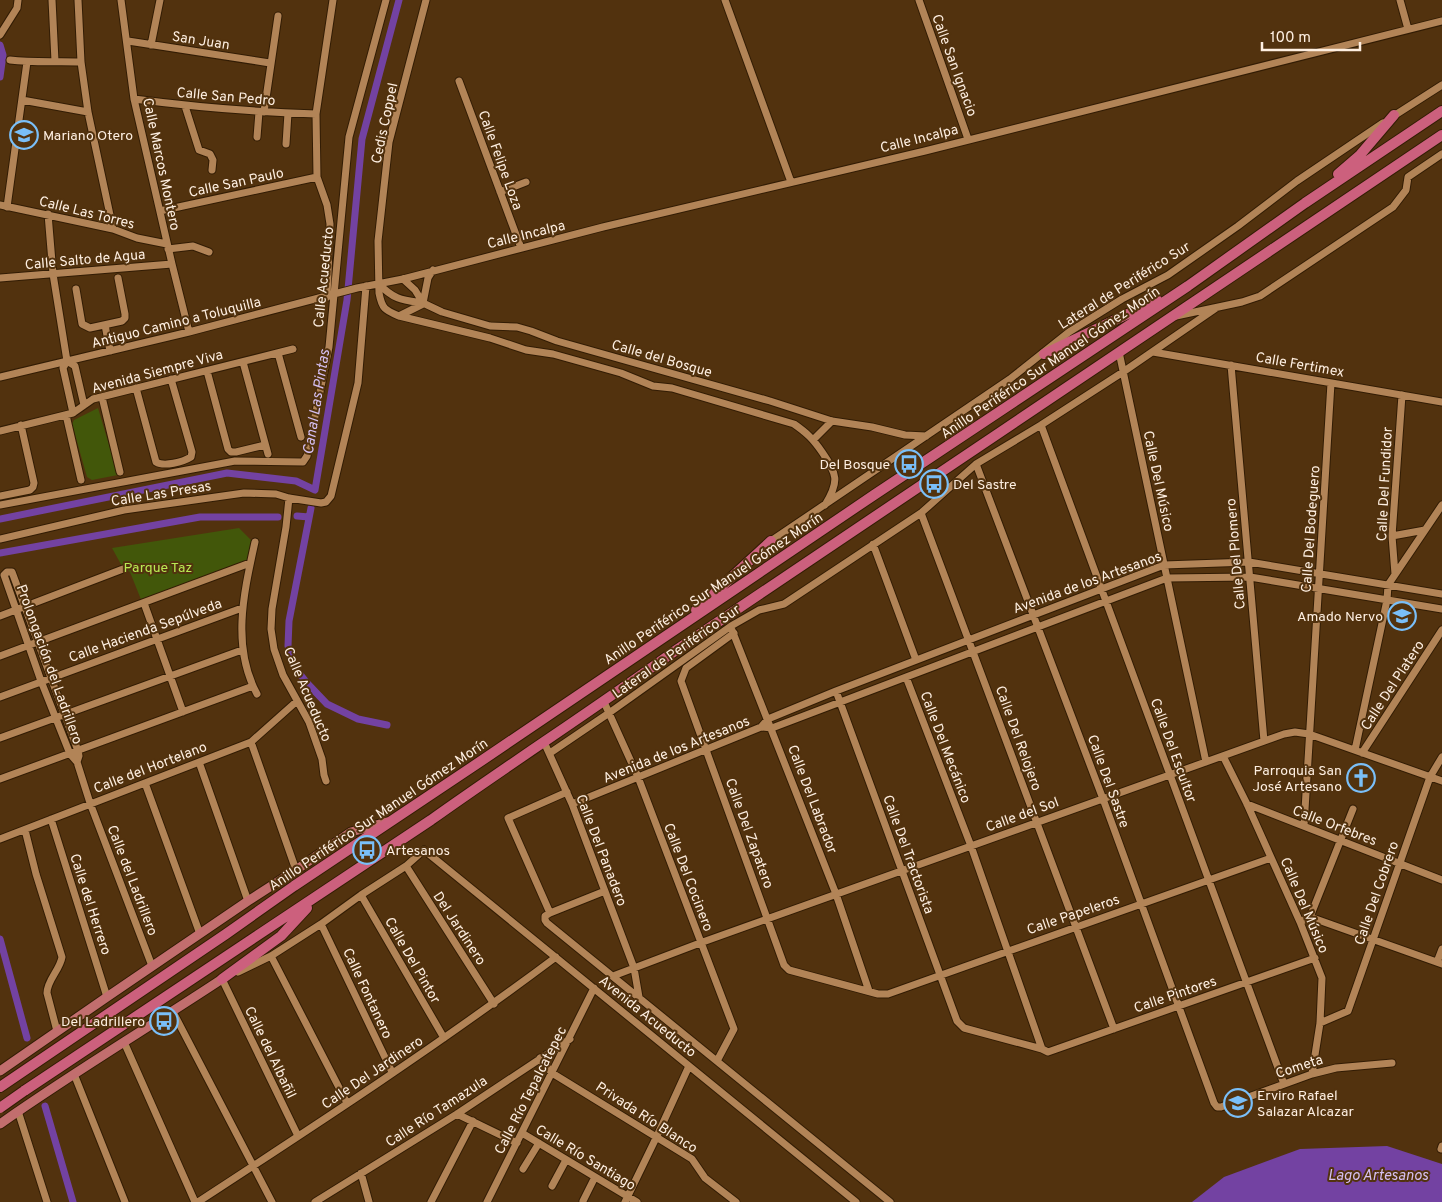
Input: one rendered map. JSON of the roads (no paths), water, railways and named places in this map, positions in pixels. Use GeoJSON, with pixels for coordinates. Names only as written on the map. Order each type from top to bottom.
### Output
{"type":"FeatureCollection","features":[{"type":"Feature","properties":{"kind":"highway","name":"Anillo Periférico Sur Manuel Gómez Morín"},"geometry":{"type":"LineString","coordinates":[[0,1087],[414,805],[1188,286],[1305,203],[1442,111]]}},
{"type":"Feature","properties":{"kind":"highway"},"geometry":{"type":"LineString","coordinates":[[1305,203],[1360,155],[1394,115]]}},
{"type":"Feature","properties":{"kind":"highway"},"geometry":{"type":"LineString","coordinates":[[0,1108],[431,820],[491,777],[604,702],[672,653],[730,625],[1119,352],[1440,137]]}},
{"type":"Feature","properties":{"kind":"highway"},"geometry":{"type":"LineString","coordinates":[[1044,354],[1188,286]]}},
{"type":"Feature","properties":{"kind":"highway"},"geometry":{"type":"LineString","coordinates":[[669,634],[771,541]]}},
{"type":"Feature","properties":{"kind":"highway"},"geometry":{"type":"LineString","coordinates":[[222,979],[281,936],[320,894]]}},
{"type":"Feature","properties":{"kind":"main road"},"geometry":{"type":"LineString","coordinates":[[0,1077],[4,1069],[57,1031],[352,832],[390,822]]}},
{"type":"Feature","properties":{"kind":"main road"},"geometry":{"type":"LineString","coordinates":[[0,1124],[222,979]]}},
{"type":"Feature","properties":{"kind":"main road"},"geometry":{"type":"LineString","coordinates":[[0,1104],[4,1109],[18,1112]]}},
{"type":"Feature","properties":{"kind":"street"},"geometry":{"type":"LineString","coordinates":[[0,35],[17,8],[18,0]]}},
{"type":"Feature","properties":{"kind":"street"},"geometry":{"type":"LineString","coordinates":[[52,0],[54,61]]}},
{"type":"Feature","properties":{"kind":"street"},"geometry":{"type":"LineString","coordinates":[[78,0],[82,62],[88,112],[113,229]]}},
{"type":"Feature","properties":{"kind":"street","name":"Calle Marcos Montero"},"geometry":{"type":"LineString","coordinates":[[121,0],[128,41],[134,99],[188,332]]}},
{"type":"Feature","properties":{"kind":"street"},"geometry":{"type":"LineString","coordinates":[[151,45],[160,0]]}},
{"type":"Feature","properties":{"kind":"street"},"geometry":{"type":"LineString","coordinates":[[331,296],[330,224],[317,177],[316,114],[334,0]]}},
{"type":"Feature","properties":{"kind":"street","name":"Calle Acueducto"},"geometry":{"type":"LineString","coordinates":[[0,505],[235,462],[303,462],[307,456],[329,347],[331,296],[349,137],[386,0]]}},
{"type":"Feature","properties":{"kind":"street","name":"Cedis Coppel"},"geometry":{"type":"LineString","coordinates":[[380,284],[378,241],[389,142],[426,0]]}},
{"type":"Feature","properties":{"kind":"street"},"geometry":{"type":"LineString","coordinates":[[725,0],[791,182]]}},
{"type":"Feature","properties":{"kind":"street","name":"Calle San Ignacio"},"geometry":{"type":"LineString","coordinates":[[919,0],[968,139]]}},
{"type":"Feature","properties":{"kind":"street"},"geometry":{"type":"LineString","coordinates":[[1400,0],[1408,28]]}},
{"type":"Feature","properties":{"kind":"street"},"geometry":{"type":"LineString","coordinates":[[257,137],[278,16]]}},
{"type":"Feature","properties":{"kind":"street","name":"Calle Incalpa"},"geometry":{"type":"LineString","coordinates":[[380,284],[1442,21]]}},
{"type":"Feature","properties":{"kind":"street","name":"San Juan"},"geometry":{"type":"LineString","coordinates":[[128,41],[270,63]]}},
{"type":"Feature","properties":{"kind":"street"},"geometry":{"type":"LineString","coordinates":[[10,60],[27,62],[82,62]]}},
{"type":"Feature","properties":{"kind":"street"},"geometry":{"type":"LineString","coordinates":[[3,206],[27,62]]}},
{"type":"Feature","properties":{"kind":"street","name":"Calle Felipe Loza"},"geometry":{"type":"LineString","coordinates":[[459,81],[521,248]]}},
{"type":"Feature","properties":{"kind":"street","name":"Lateral de Periférico Sur"},"geometry":{"type":"LineString","coordinates":[[771,541],[1010,379],[1044,354],[1069,332],[1122,299],[1168,275],[1238,226],[1297,181],[1442,85]]}},
{"type":"Feature","properties":{"kind":"street","name":"Calle San Pedro"},"geometry":{"type":"LineString","coordinates":[[134,99],[185,106],[316,114]]}},
{"type":"Feature","properties":{"kind":"street"},"geometry":{"type":"LineString","coordinates":[[22,100],[88,112]]}},
{"type":"Feature","properties":{"kind":"street"},"geometry":{"type":"LineString","coordinates":[[185,106],[199,150],[210,154],[213,160],[212,170]]}},
{"type":"Feature","properties":{"kind":"street"},"geometry":{"type":"LineString","coordinates":[[286,144],[288,113]]}},
{"type":"Feature","properties":{"kind":"street"},"geometry":{"type":"LineString","coordinates":[[1171,317],[1242,302],[1260,296],[1393,207],[1406,190],[1408,177],[1442,154]]}},
{"type":"Feature","properties":{"kind":"street","name":"Calle San Paulo"},"geometry":{"type":"LineString","coordinates":[[160,211],[317,177]]}},
{"type":"Feature","properties":{"kind":"street"},"geometry":{"type":"LineString","coordinates":[[500,192],[526,182]]}},
{"type":"Feature","properties":{"kind":"street","name":"Calle Las Torres"},"geometry":{"type":"LineString","coordinates":[[3,206],[113,229],[168,247],[193,246],[208,252]]}},
{"type":"Feature","properties":{"kind":"street"},"geometry":{"type":"LineString","coordinates":[[48,214],[53,274],[67,361],[63,368],[81,480]]}},
{"type":"Feature","properties":{"kind":"street","name":"Calle Salto de Agua"},"geometry":{"type":"LineString","coordinates":[[0,278],[172,264]]}},
{"type":"Feature","properties":{"kind":"street"},"geometry":{"type":"LineString","coordinates":[[423,303],[428,278],[433,270]]}},
{"type":"Feature","properties":{"kind":"street"},"geometry":{"type":"LineString","coordinates":[[76,289],[82,324],[90,328],[122,321],[125,318],[118,278]]}},
{"type":"Feature","properties":{"kind":"street","name":"Calle del Bosque"},"geometry":{"type":"LineString","coordinates":[[403,279],[415,290],[423,303],[466,320],[490,326],[531,331],[557,341],[770,401],[832,421],[872,427],[905,435],[927,436]]}},
{"type":"Feature","properties":{"kind":"street"},"geometry":{"type":"LineString","coordinates":[[366,286],[380,284],[388,294],[400,300],[423,303]]}},
{"type":"Feature","properties":{"kind":"street","name":"Calle del Bosque"},"geometry":{"type":"LineString","coordinates":[[380,284],[380,302],[385,310],[399,316],[490,338],[526,350],[553,354],[621,373],[652,386],[672,388],[794,424],[808,434],[834,470],[834,486],[824,505]]}},
{"type":"Feature","properties":{"kind":"street","name":"Antiguo Camino a Toluquilla"},"geometry":{"type":"LineString","coordinates":[[0,377],[188,332],[366,286]]}},
{"type":"Feature","properties":{"kind":"street","name":"Calle Las Presas"},"geometry":{"type":"LineString","coordinates":[[0,539],[124,510],[244,493],[276,494],[289,498],[321,503],[326,502],[331,496],[358,383],[366,286]]}},
{"type":"Feature","properties":{"kind":"street"},"geometry":{"type":"LineString","coordinates":[[399,316],[423,303]]}},
{"type":"Feature","properties":{"kind":"street","name":"Lateral de Periférico Sur"},"geometry":{"type":"LineString","coordinates":[[550,753],[609,713],[730,625],[759,610],[784,604],[921,513],[976,464],[1124,372],[1216,308]]}},
{"type":"Feature","properties":{"kind":"street"},"geometry":{"type":"LineString","coordinates":[[105,325],[110,351]]}},
{"type":"Feature","properties":{"kind":"street","name":"Avenida Siempre Viva"},"geometry":{"type":"LineString","coordinates":[[0,431],[70,414],[93,399],[293,349]]}},
{"type":"Feature","properties":{"kind":"street","name":"Calle Del Músico"},"geometry":{"type":"LineString","coordinates":[[1119,352],[1206,762]]}},
{"type":"Feature","properties":{"kind":"street","name":"Calle Fertimex"},"geometry":{"type":"LineString","coordinates":[[1153,352],[1442,402]]}},
{"type":"Feature","properties":{"kind":"street"},"geometry":{"type":"LineString","coordinates":[[278,353],[301,437]]}},
{"type":"Feature","properties":{"kind":"street"},"geometry":{"type":"LineString","coordinates":[[67,361],[75,366],[84,405]]}},
{"type":"Feature","properties":{"kind":"street"},"geometry":{"type":"LineString","coordinates":[[243,362],[268,454]]}},
{"type":"Feature","properties":{"kind":"street","name":"Calle Del Plomero"},"geometry":{"type":"LineString","coordinates":[[1232,365],[1264,742]]}},
{"type":"Feature","properties":{"kind":"street"},"geometry":{"type":"LineString","coordinates":[[207,371],[228,449],[231,452],[236,452],[265,445]]}},
{"type":"Feature","properties":{"kind":"street"},"geometry":{"type":"LineString","coordinates":[[136,388],[156,462],[164,464],[191,457],[192,452],[171,379]]}},
{"type":"Feature","properties":{"kind":"street","name":"Calle Del Bodeguero"},"geometry":{"type":"LineString","coordinates":[[1304,826],[1331,383]]}},
{"type":"Feature","properties":{"kind":"street","name":"Calle Del Fundidor"},"geometry":{"type":"LineString","coordinates":[[1395,575],[1392,536],[1402,395]]}},
{"type":"Feature","properties":{"kind":"street"},"geometry":{"type":"LineString","coordinates":[[102,397],[120,472]]}},
{"type":"Feature","properties":{"kind":"street"},"geometry":{"type":"LineString","coordinates":[[813,440],[832,421]]}},
{"type":"Feature","properties":{"kind":"street","name":"Calle Del Escultor"},"geometry":{"type":"LineString","coordinates":[[1041,425],[1284,1084]]}},
{"type":"Feature","properties":{"kind":"street"},"geometry":{"type":"LineString","coordinates":[[0,496],[30,490],[33,487],[34,483],[21,426]]}},
{"type":"Feature","properties":{"kind":"street","name":"Calle Del Sastre"},"geometry":{"type":"LineString","coordinates":[[976,464],[1103,799],[1216,1107]]}},
{"type":"Feature","properties":{"kind":"street","name":"Calle Acueducto"},"geometry":{"type":"LineString","coordinates":[[289,498],[272,609],[271,628],[274,649],[283,675],[309,722],[322,759],[326,781]]}},
{"type":"Feature","properties":{"kind":"street"},"geometry":{"type":"LineString","coordinates":[[1354,750],[1387,600],[1388,585],[1442,505]]}},
{"type":"Feature","properties":{"kind":"street","name":"Calle Del Relojero"},"geometry":{"type":"LineString","coordinates":[[921,513],[1114,1029]]}},
{"type":"Feature","properties":{"kind":"street"},"geometry":{"type":"LineString","coordinates":[[1392,536],[1425,530]]}},
{"type":"Feature","properties":{"kind":"street"},"geometry":{"type":"LineString","coordinates":[[255,542],[242,608],[242,650],[257,694]]}},
{"type":"Feature","properties":{"kind":"street"},"geometry":{"type":"LineString","coordinates":[[873,544],[916,660]]}},
{"type":"Feature","properties":{"kind":"street","name":"Avenida de los Artesanos"},"geometry":{"type":"LineString","coordinates":[[761,728],[768,719],[836,691],[1164,565],[1248,562],[1442,594]]}},
{"type":"Feature","properties":{"kind":"street"},"geometry":{"type":"LineString","coordinates":[[0,656],[250,563]]}},
{"type":"Feature","properties":{"kind":"street"},"geometry":{"type":"LineString","coordinates":[[0,616],[123,569]]}},
{"type":"Feature","properties":{"kind":"street","name":"Prolongación del Ladrillero"},"geometry":{"type":"LineString","coordinates":[[77,762],[78,751],[12,572],[2,576],[55,718],[70,754],[77,762],[90,804]]}},
{"type":"Feature","properties":{"kind":"street","name":"Avenida de los Artesanos"},"geometry":{"type":"LineString","coordinates":[[572,804],[705,749],[761,728],[772,728],[1167,578],[1250,577],[1442,609]]}},
{"type":"Feature","properties":{"kind":"street"},"geometry":{"type":"LineString","coordinates":[[144,603],[183,712]]}},
{"type":"Feature","properties":{"kind":"street","name":"Calle Hacienda Sepúlveda"},"geometry":{"type":"LineString","coordinates":[[0,697],[242,608]]}},
{"type":"Feature","properties":{"kind":"street","name":"Calle Del Labrador"},"geometry":{"type":"LineString","coordinates":[[730,625],[836,894],[869,991]]}},
{"type":"Feature","properties":{"kind":"street","name":"Calle Del Zapatero"},"geometry":{"type":"LineString","coordinates":[[730,625],[686,668],[682,674],[681,681],[786,969],[882,995]]}},
{"type":"Feature","properties":{"kind":"street","name":"Calle Del Platero"},"geometry":{"type":"LineString","coordinates":[[1362,753],[1442,630]]}},
{"type":"Feature","properties":{"kind":"street"},"geometry":{"type":"LineString","coordinates":[[0,738],[242,650]]}},
{"type":"Feature","properties":{"kind":"street","name":"Calle Del Mecánico"},"geometry":{"type":"LineString","coordinates":[[906,677],[971,846],[1043,1050]]}},
{"type":"Feature","properties":{"kind":"street"},"geometry":{"type":"LineString","coordinates":[[0,780],[253,686]]}},
{"type":"Feature","properties":{"kind":"street","name":"Calle Del Tractorista"},"geometry":{"type":"LineString","coordinates":[[836,691],[960,1025],[964,1028],[1043,1050]]}},
{"type":"Feature","properties":{"kind":"street","name":"Calle del Hortelano"},"geometry":{"type":"LineString","coordinates":[[0,838],[251,742],[296,701]]}},
{"type":"Feature","properties":{"kind":"street","name":"Calle Del Cocinero"},"geometry":{"type":"LineString","coordinates":[[604,702],[638,777],[734,1029],[717,1061]]}},
{"type":"Feature","properties":{"kind":"street","name":"Calle del Sol"},"geometry":{"type":"LineString","coordinates":[[613,976],[902,870],[1295,732],[1309,734],[1442,781]]}},
{"type":"Feature","properties":{"kind":"street"},"geometry":{"type":"LineString","coordinates":[[251,742],[296,870]]}},
{"type":"Feature","properties":{"kind":"street","name":"Calle Del Panadero"},"geometry":{"type":"LineString","coordinates":[[544,742],[572,804],[634,968],[639,997]]}},
{"type":"Feature","properties":{"kind":"street","name":"Calle Del Músico"},"geometry":{"type":"LineString","coordinates":[[1223,756],[1247,804],[1300,922],[1322,978],[1320,1023],[1312,1074]]}},
{"type":"Feature","properties":{"kind":"street","name":"Calle Del Cobrero"},"geometry":{"type":"LineString","coordinates":[[1320,1023],[1348,1010],[1430,777],[1442,757]]}},
{"type":"Feature","properties":{"kind":"street"},"geometry":{"type":"LineString","coordinates":[[199,762],[248,901]]}},
{"type":"Feature","properties":{"kind":"street"},"geometry":{"type":"LineString","coordinates":[[145,782],[200,934]]}},
{"type":"Feature","properties":{"kind":"street"},"geometry":{"type":"LineString","coordinates":[[567,792],[508,818],[550,913],[605,891]]}},
{"type":"Feature","properties":{"kind":"street","name":"Calle del Ladrillero"},"geometry":{"type":"LineString","coordinates":[[90,804],[152,966]]}},
{"type":"Feature","properties":{"kind":"street","name":"Calle Orfebres"},"geometry":{"type":"LineString","coordinates":[[1247,804],[1442,880]]}},
{"type":"Feature","properties":{"kind":"street"},"geometry":{"type":"LineString","coordinates":[[1300,922],[1310,916],[1353,809]]}},
{"type":"Feature","properties":{"kind":"street","name":"Calle del Herrero"},"geometry":{"type":"LineString","coordinates":[[51,820],[107,997]]}},
{"type":"Feature","properties":{"kind":"street"},"geometry":{"type":"LineString","coordinates":[[25,830],[36,874],[62,957],[61,963],[47,987],[57,1031]]}},
{"type":"Feature","properties":{"kind":"street","name":"Avenida Acueducto"},"geometry":{"type":"LineString","coordinates":[[406,866],[424,850],[856,1202]]}},
{"type":"Feature","properties":{"kind":"street","name":"Calle Papeleros"},"geometry":{"type":"LineString","coordinates":[[882,995],[1271,858]]}},
{"type":"Feature","properties":{"kind":"street"},"geometry":{"type":"LineString","coordinates":[[222,979],[271,956],[406,866]]}},
{"type":"Feature","properties":{"kind":"street","name":"Del Jardinero"},"geometry":{"type":"LineString","coordinates":[[406,866],[494,1004]]}},
{"type":"Feature","properties":{"kind":"street","name":"Calle Del Pintor"},"geometry":{"type":"LineString","coordinates":[[361,895],[444,1038]]}},
{"type":"Feature","properties":{"kind":"street","name":"Avenida Acueducto"},"geometry":{"type":"LineString","coordinates":[[550,913],[545,916],[547,923],[890,1202]]}},
{"type":"Feature","properties":{"kind":"street"},"geometry":{"type":"LineString","coordinates":[[1310,916],[1440,963],[1442,949]]}},
{"type":"Feature","properties":{"kind":"street","name":"Calle Fontanero"},"geometry":{"type":"LineString","coordinates":[[321,924],[392,1072]]}},
{"type":"Feature","properties":{"kind":"street"},"geometry":{"type":"LineString","coordinates":[[271,956],[347,1103]]}},
{"type":"Feature","properties":{"kind":"street","name":"Calle Del Jardinero"},"geometry":{"type":"LineString","coordinates":[[196,1202],[253,1166],[494,1004],[556,957]]}},
{"type":"Feature","properties":{"kind":"street","name":"Calle Pintores"},"geometry":{"type":"LineString","coordinates":[[1043,1050],[1048,1052],[1314,958]]}},
{"type":"Feature","properties":{"kind":"street","name":"Calle del Albañil"},"geometry":{"type":"LineString","coordinates":[[222,979],[298,1136]]}},
{"type":"Feature","properties":{"kind":"street","name":"Calle Río Tepalcatepec"},"geometry":{"type":"LineString","coordinates":[[487,1202],[594,988]]}},
{"type":"Feature","properties":{"kind":"street"},"geometry":{"type":"LineString","coordinates":[[173,1012],[270,1202]]}},
{"type":"Feature","properties":{"kind":"street","name":"Calle Río Tamazula"},"geometry":{"type":"LineString","coordinates":[[315,1202],[457,1114],[570,1039]]}},
{"type":"Feature","properties":{"kind":"street"},"geometry":{"type":"LineString","coordinates":[[124,1042],[196,1202]]}},
{"type":"Feature","properties":{"kind":"street","name":"Privada Río Blanco"},"geometry":{"type":"LineString","coordinates":[[540,1058],[552,1073],[692,1159],[705,1178],[736,1202]]}},
{"type":"Feature","properties":{"kind":"street","name":"Cometa"},"geometry":{"type":"LineString","coordinates":[[1216,1107],[1221,1107],[1312,1074],[1336,1068],[1392,1063]]}},
{"type":"Feature","properties":{"kind":"street"},"geometry":{"type":"LineString","coordinates":[[626,1199],[689,1066]]}},
{"type":"Feature","properties":{"kind":"street"},"geometry":{"type":"LineString","coordinates":[[74,1074],[125,1202]]}},
{"type":"Feature","properties":{"kind":"street"},"geometry":{"type":"LineString","coordinates":[[18,1112],[47,1202]]}},
{"type":"Feature","properties":{"kind":"street","name":"Calle Río Santiago"},"geometry":{"type":"LineString","coordinates":[[457,1114],[517,1143]]}},
{"type":"Feature","properties":{"kind":"street"},"geometry":{"type":"LineString","coordinates":[[431,1202],[473,1121]]}},
{"type":"Feature","properties":{"kind":"street","name":"Calle Río Santiago"},"geometry":{"type":"LineString","coordinates":[[522,1133],[595,1176],[626,1199],[638,1202]]}},
{"type":"Feature","properties":{"kind":"street"},"geometry":{"type":"LineString","coordinates":[[523,1170],[539,1143]]}},
{"type":"Feature","properties":{"kind":"street"},"geometry":{"type":"LineString","coordinates":[[552,1186],[566,1160]]}},
{"type":"Feature","properties":{"kind":"street"},"geometry":{"type":"LineString","coordinates":[[361,1173],[369,1202]]}},
{"type":"Feature","properties":{"kind":"street"},"geometry":{"type":"LineString","coordinates":[[583,1201],[595,1176]]}},
{"type":"Feature","properties":{"kind":"water","name":"Lago Artesanos"},"geometry":{"type":"Polygon","coordinates":[[[1387,1146],[1442,1164],[1442,1202],[1192,1202],[1224,1177],[1300,1149],[1387,1146]]]}},
{"type":"Feature","properties":{"kind":"waterway","name":"Canal Las Pintas"},"geometry":{"type":"LineString","coordinates":[[0,519],[227,473],[296,481],[315,490],[347,300],[362,139],[399,0]]}},
{"type":"Feature","properties":{"kind":"waterway"},"geometry":{"type":"LineString","coordinates":[[0,45],[3,55],[0,77]]}},
{"type":"Feature","properties":{"kind":"waterway"},"geometry":{"type":"LineString","coordinates":[[311,508],[289,621],[288,646],[295,668],[327,704],[358,719],[387,725]]}},
{"type":"Feature","properties":{"kind":"waterway"},"geometry":{"type":"LineString","coordinates":[[297,516],[309,517]]}},
{"type":"Feature","properties":{"kind":"waterway"},"geometry":{"type":"LineString","coordinates":[[0,553],[200,517],[278,517]]}},
{"type":"Feature","properties":{"kind":"waterway"},"geometry":{"type":"LineString","coordinates":[[0,939],[27,1038]]}},
{"type":"Feature","properties":{"kind":"waterway"},"geometry":{"type":"LineString","coordinates":[[45,1106],[73,1202]]}},
{"type":"Feature","properties":{"kind":"place","name":"Mariano Otero"},"geometry":{"type":"Point","coordinates":[24,135]}},
{"type":"Feature","properties":{"kind":"place","name":"Del Bosque"},"geometry":{"type":"Point","coordinates":[909,464]}},
{"type":"Feature","properties":{"kind":"place","name":"Del Sastre"},"geometry":{"type":"Point","coordinates":[934,484]}},
{"type":"Feature","properties":{"kind":"place","name":"Amado Nervo"},"geometry":{"type":"Point","coordinates":[1402,616]}},
{"type":"Feature","properties":{"kind":"place","name":"Parroquia San José Artesano"},"geometry":{"type":"Point","coordinates":[1361,778]}},
{"type":"Feature","properties":{"kind":"place","name":"Artesanos"},"geometry":{"type":"Point","coordinates":[367,850]}},
{"type":"Feature","properties":{"kind":"place","name":"Del Ladrillero"},"geometry":{"type":"Point","coordinates":[164,1021]}},
{"type":"Feature","properties":{"kind":"place","name":"Erviro Rafael Salazar Alcazar"},"geometry":{"type":"Point","coordinates":[1238,1103]}},
{"type":"Feature","properties":{"kind":"park label","name":"Parque Taz"},"geometry":{"type":"Point","coordinates":[158,567]}}]}
